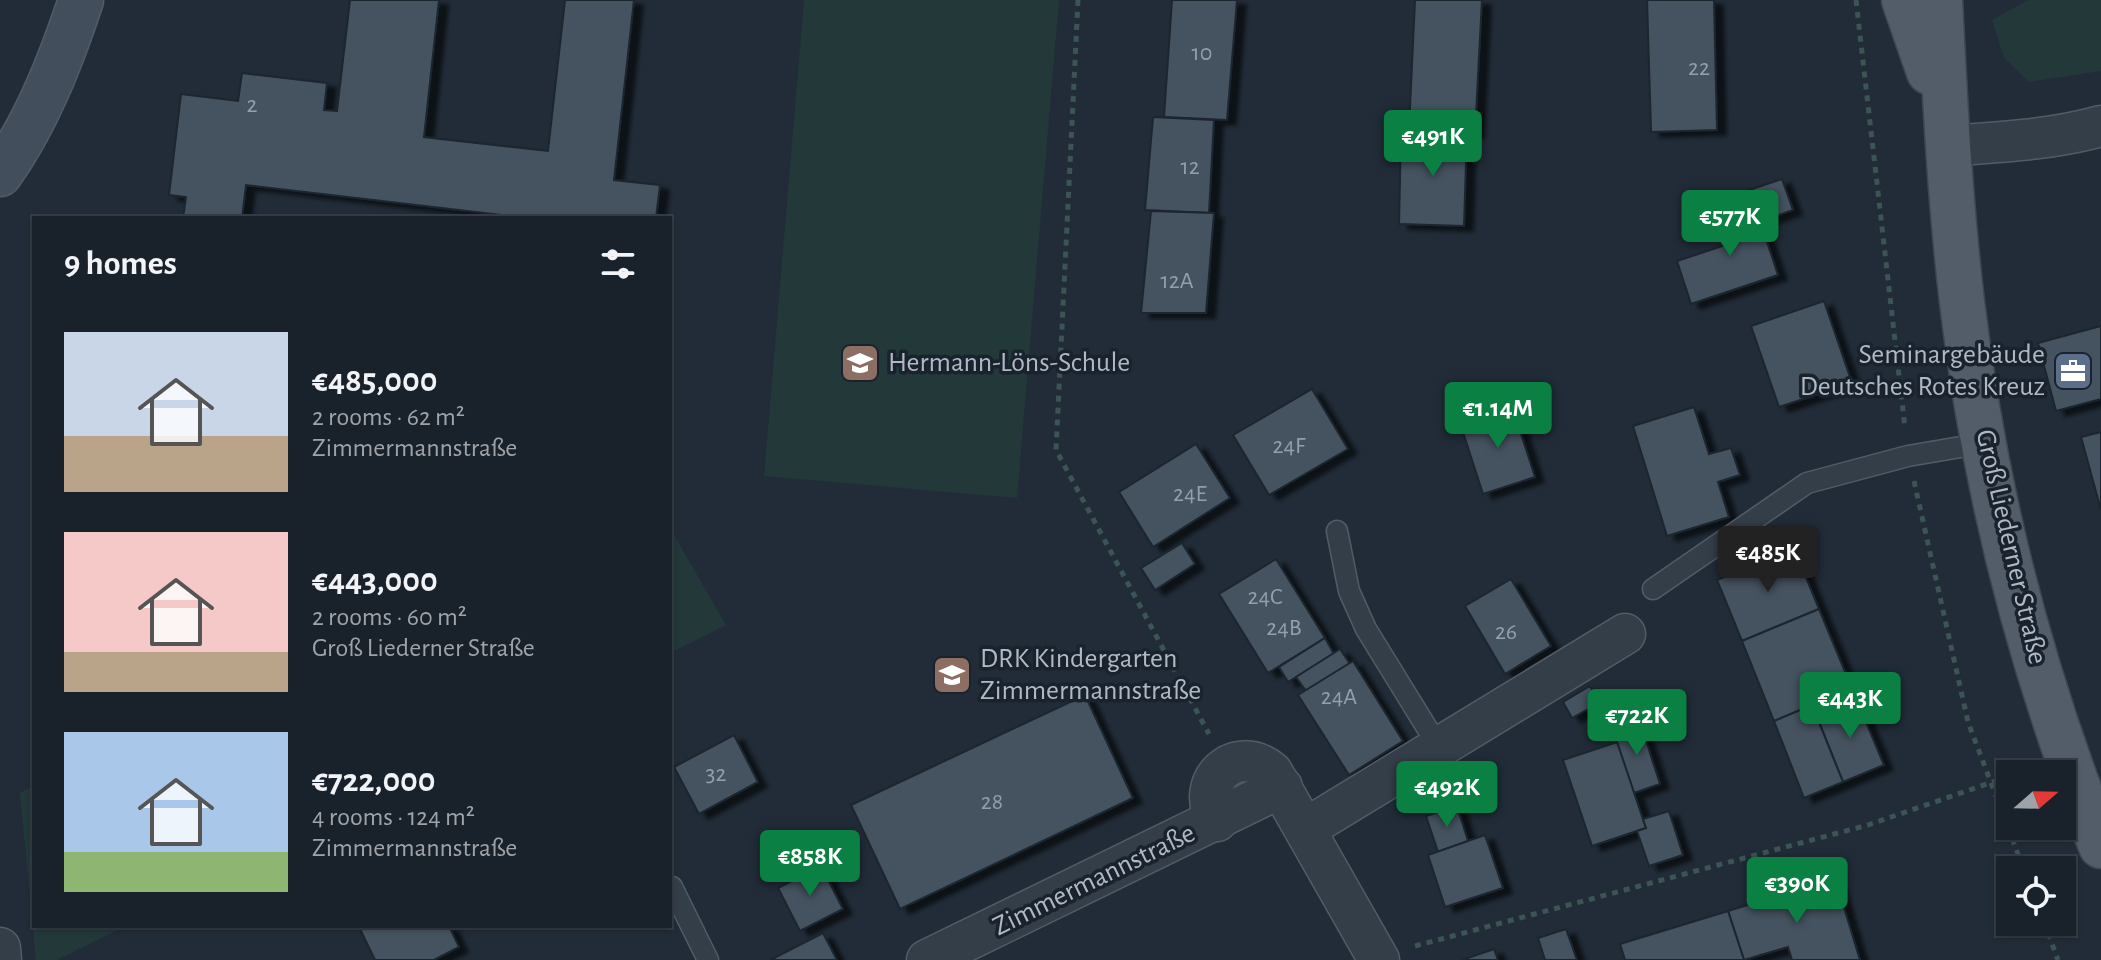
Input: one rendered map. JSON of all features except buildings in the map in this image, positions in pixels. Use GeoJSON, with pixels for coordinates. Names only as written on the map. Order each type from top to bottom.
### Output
{"type":"FeatureCollection","features":[{"type":"Feature","properties":{"kind":"main road"},"geometry":{"type":"LineString","coordinates":[[0,174],[17,150],[65,47],[81,0]]}},
{"type":"Feature","properties":{"kind":"main road"},"geometry":{"type":"LineString","coordinates":[[1904,0],[1946,133]]}},
{"type":"Feature","properties":{"kind":"main road","name":"Groß Liederner Straße"},"geometry":{"type":"LineString","coordinates":[[1940,0],[1946,133],[1962,303],[1984,443],[2013,577],[2049,701],[2101,846]]}},
{"type":"Feature","properties":{"kind":"street"},"geometry":{"type":"LineString","coordinates":[[1946,133],[2027,140],[2101,126]]}},
{"type":"Feature","properties":{"kind":"street"},"geometry":{"type":"LineString","coordinates":[[1305,829],[1625,634]]}},
{"type":"Feature","properties":{"kind":"street"},"geometry":{"type":"LineString","coordinates":[[1226,767],[1239,761],[1258,763],[1272,772],[1378,958]]}},
{"type":"Feature","properties":{"kind":"street","name":"Zimmermannstraße"},"geometry":{"type":"LineString","coordinates":[[1217,821],[1210,810],[1210,787],[1216,775],[1226,767]]}},
{"type":"Feature","properties":{"kind":"street","name":"Zimmermannstraße"},"geometry":{"type":"LineString","coordinates":[[927,960],[1282,787]]}},
{"type":"Feature","properties":{"kind":"street"},"geometry":{"type":"LineString","coordinates":[[0,948],[1,960]]}},
{"type":"Feature","properties":{"kind":"lane"},"geometry":{"type":"LineString","coordinates":[[1653,589],[1807,483],[1908,456],[1984,443]]}},
{"type":"Feature","properties":{"kind":"lane"},"geometry":{"type":"LineString","coordinates":[[1337,531],[1349,591],[1366,629],[1440,749]]}},
{"type":"Feature","properties":{"kind":"lane"},"geometry":{"type":"LineString","coordinates":[[672,887],[708,960]]}},
{"type":"Feature","properties":{"kind":"path"},"geometry":{"type":"LineString","coordinates":[[1078,0],[1056,450],[1226,767]]}},
{"type":"Feature","properties":{"kind":"path"},"geometry":{"type":"LineString","coordinates":[[1378,958],[1868,825],[1996,781]]}},
{"type":"Feature","properties":{"kind":"path"},"geometry":{"type":"LineString","coordinates":[[2049,936],[2058,960]]}},
{"type":"Feature","properties":{"kind":"green space"},"geometry":{"type":"Polygon","coordinates":[[[804,0],[1059,0],[1017,498],[764,476],[804,0]]]}},
{"type":"Feature","properties":{"kind":"green space"},"geometry":{"type":"Polygon","coordinates":[[[2028,0],[2101,0],[2101,71],[2029,82],[2004,58],[1992,20],[2028,0]]]}},
{"type":"Feature","properties":{"kind":"green space"},"geometry":{"type":"Polygon","coordinates":[[[672,531],[726,625],[672,652],[672,531]]]}},
{"type":"Feature","properties":{"kind":"green space"},"geometry":{"type":"Polygon","coordinates":[[[32,787],[32,918],[20,793],[32,787]]]}},
{"type":"Feature","properties":{"kind":"green space"},"geometry":{"type":"Polygon","coordinates":[[[33,928],[121,928],[57,960],[36,960],[33,928]]]}},
{"type":"Feature","properties":{"kind":"place","name":"Hermann-Löns-Schule"},"geometry":{"type":"Point","coordinates":[860,363]}},
{"type":"Feature","properties":{"kind":"place","name":"Seminargebäude Deutsches Rotes Kreuz"},"geometry":{"type":"Point","coordinates":[2073,371]}},
{"type":"Feature","properties":{"kind":"place","name":"DRK Kindergarten Zimmermannstraße"},"geometry":{"type":"Point","coordinates":[952,675]}}]}
